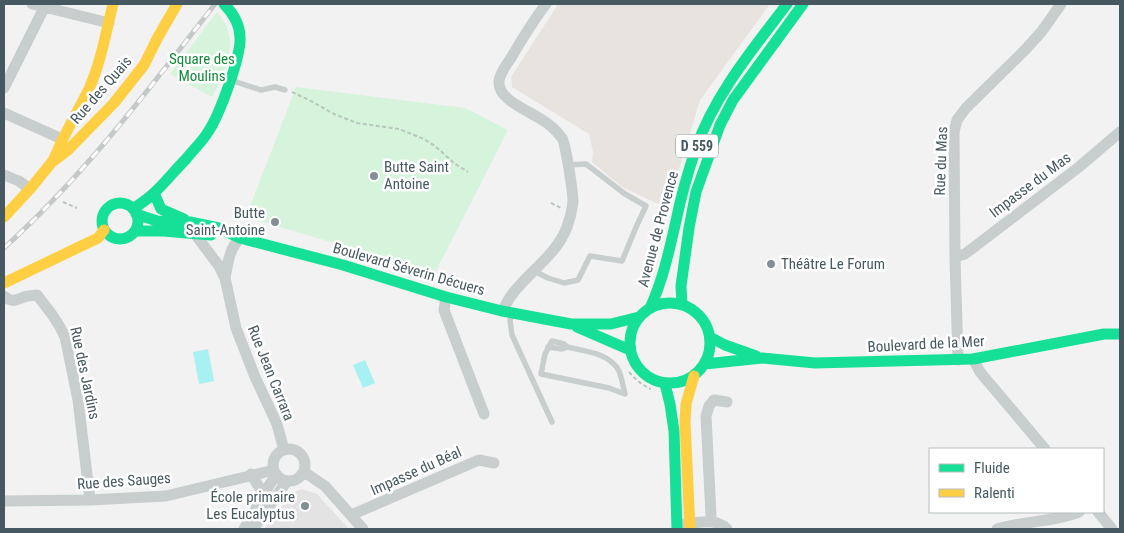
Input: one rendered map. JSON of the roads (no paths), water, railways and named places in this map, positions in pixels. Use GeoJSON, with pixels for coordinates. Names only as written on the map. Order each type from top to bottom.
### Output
{"type":"FeatureCollection","features":[{"type":"Feature","properties":{"kind":"street"},"geometry":{"type":"LineString","coordinates":[[32,4],[45,5],[109,23]]}},
{"type":"Feature","properties":{"kind":"street"},"geometry":{"type":"LineString","coordinates":[[4,217],[52,162],[89,88],[98,64],[113,4]]}},
{"type":"Feature","properties":{"kind":"street","name":"Rue des Quais"},"geometry":{"type":"LineString","coordinates":[[52,162],[68,150],[120,96],[144,65],[177,4]]}},
{"type":"Feature","properties":{"kind":"street"},"geometry":{"type":"LineString","coordinates":[[134,211],[154,193],[190,154],[208,133],[218,115],[238,54],[240,38],[237,23],[224,4]]}},
{"type":"Feature","properties":{"kind":"street"},"geometry":{"type":"LineString","coordinates":[[508,312],[514,292],[554,250],[566,230],[572,214],[573,199],[563,140],[554,129],[541,119],[509,100],[502,92],[499,83],[502,71],[528,28],[546,4]]}},
{"type":"Feature","properties":{"kind":"street","name":"Avenue de Provence"},"geometry":{"type":"LineString","coordinates":[[650,308],[666,266],[678,209],[700,137],[732,78],[787,4]]}},
{"type":"Feature","properties":{"kind":"street","name":"Avenue de Provence"},"geometry":{"type":"LineString","coordinates":[[682,305],[681,286],[689,228],[707,159],[717,134],[733,100],[804,4]]}},
{"type":"Feature","properties":{"kind":"street","name":"Rue du Mas"},"geometry":{"type":"LineString","coordinates":[[958,360],[954,132],[957,120],[966,108],[1026,49],[1042,31],[1061,4]]}},
{"type":"Feature","properties":{"kind":"street"},"geometry":{"type":"LineString","coordinates":[[4,88],[45,5]]}},
{"type":"Feature","properties":{"kind":"street"},"geometry":{"type":"LineString","coordinates":[[4,112],[62,139]]}},
{"type":"Feature","properties":{"kind":"street","name":"Impasse du Mas"},"geometry":{"type":"LineString","coordinates":[[955,257],[965,254],[1071,173],[1120,132]]}},
{"type":"Feature","properties":{"kind":"street"},"geometry":{"type":"LineString","coordinates":[[4,175],[19,181],[30,189]]}},
{"type":"Feature","properties":{"kind":"street"},"geometry":{"type":"LineString","coordinates":[[154,193],[161,209],[179,215],[190,222]]}},
{"type":"Feature","properties":{"kind":"street"},"geometry":{"type":"LineString","coordinates":[[117,203],[123,203],[134,211],[138,219],[137,225],[130,235],[125,238],[113,237],[104,230],[102,224],[107,208],[117,203]]}},
{"type":"Feature","properties":{"kind":"street","name":"Boulevard Séverin Décuers"},"geometry":{"type":"LineString","coordinates":[[134,211],[157,221],[190,222],[219,228],[240,238]]}},
{"type":"Feature","properties":{"kind":"street"},"geometry":{"type":"LineString","coordinates":[[4,283],[98,238],[104,230]]}},
{"type":"Feature","properties":{"kind":"street","name":"Boulevard Séverin Décuers"},"geometry":{"type":"LineString","coordinates":[[134,231],[154,230],[240,238],[343,265],[446,296],[508,312],[571,324],[611,324],[638,317]]}},
{"type":"Feature","properties":{"kind":"street","name":"Rue Jean Carrara"},"geometry":{"type":"LineString","coordinates":[[195,234],[219,266],[225,278],[236,328],[255,377],[277,424],[284,450]]}},
{"type":"Feature","properties":{"kind":"street","name":"Rue Jean Carrara"},"geometry":{"type":"LineString","coordinates":[[225,278],[229,254],[235,242],[240,238]]}},
{"type":"Feature","properties":{"kind":"street","name":"Rue des Jardins"},"geometry":{"type":"LineString","coordinates":[[4,296],[10,301],[37,295],[56,320],[65,337],[78,400],[90,500]]}},
{"type":"Feature","properties":{"kind":"street"},"geometry":{"type":"LineString","coordinates":[[446,296],[444,310],[484,414]]}},
{"type":"Feature","properties":{"kind":"street"},"geometry":{"type":"LineString","coordinates":[[660,304],[682,305],[690,308],[697,314],[708,328],[710,346],[708,356],[705,364],[694,376],[680,383],[665,384],[646,377],[638,370],[630,350],[629,339],[632,327],[638,317],[650,308],[660,304]]}},
{"type":"Feature","properties":{"kind":"street","name":"Boulevard Séverin Décuers"},"geometry":{"type":"LineString","coordinates":[[571,324],[630,350]]}},
{"type":"Feature","properties":{"kind":"street","name":"Boulevard de la Mer"},"geometry":{"type":"LineString","coordinates":[[705,364],[762,358],[815,363],[974,359],[1104,334],[1120,334]]}},
{"type":"Feature","properties":{"kind":"street","name":"Boulevard de la Mer"},"geometry":{"type":"LineString","coordinates":[[710,337],[725,346],[762,358]]}},
{"type":"Feature","properties":{"kind":"street"},"geometry":{"type":"LineString","coordinates":[[974,359],[980,372],[1045,448]]}},
{"type":"Feature","properties":{"kind":"street"},"geometry":{"type":"LineString","coordinates":[[690,526],[685,422],[686,404],[694,376]]}},
{"type":"Feature","properties":{"kind":"street"},"geometry":{"type":"LineString","coordinates":[[665,384],[674,431],[677,527],[710,521],[722,524],[727,529]]}},
{"type":"Feature","properties":{"kind":"street"},"geometry":{"type":"LineString","coordinates":[[710,521],[712,515],[706,416],[709,406],[714,400],[727,402]]}},
{"type":"Feature","properties":{"kind":"street"},"geometry":{"type":"LineString","coordinates":[[290,449],[295,451],[304,458],[304,472],[294,481],[281,480],[275,473],[273,464],[275,458],[284,450],[290,449]]}},
{"type":"Feature","properties":{"kind":"street","name":"Impasse du Béal"},"geometry":{"type":"LineString","coordinates":[[351,515],[479,460],[494,463]]}},
{"type":"Feature","properties":{"kind":"street"},"geometry":{"type":"LineString","coordinates":[[304,472],[325,486],[363,529]]}},
{"type":"Feature","properties":{"kind":"street"},"geometry":{"type":"LineString","coordinates":[[244,529],[275,473]]}},
{"type":"Feature","properties":{"kind":"street","name":"Rue des Sauges"},"geometry":{"type":"LineString","coordinates":[[4,501],[90,500],[166,496],[251,474],[275,473]]}},
{"type":"Feature","properties":{"kind":"street"},"geometry":{"type":"LineString","coordinates":[[251,474],[264,495]]}},
{"type":"Feature","properties":{"kind":"street"},"geometry":{"type":"LineString","coordinates":[[253,529],[287,481]]}},
{"type":"Feature","properties":{"kind":"street"},"geometry":{"type":"LineString","coordinates":[[997,529],[1076,513]]}},
{"type":"Feature","properties":{"kind":"street"},"geometry":{"type":"LineString","coordinates":[[1099,513],[1112,529]]}},
{"type":"Feature","properties":{"kind":"lane"},"geometry":{"type":"LineString","coordinates":[[230,80],[261,90],[275,87],[285,90]]}},
{"type":"Feature","properties":{"kind":"lane"},"geometry":{"type":"LineString","coordinates":[[534,271],[564,283],[578,280],[590,256],[622,261],[636,225],[646,206],[626,194],[586,164],[568,165]]}},
{"type":"Feature","properties":{"kind":"lane"},"geometry":{"type":"LineString","coordinates":[[508,312],[512,335],[552,422]]}},
{"type":"Feature","properties":{"kind":"lane"},"geometry":{"type":"LineString","coordinates":[[552,341],[564,344],[567,347],[604,357],[611,361],[619,371],[625,394],[610,388],[541,374],[544,354],[552,341]]}},
{"type":"Feature","properties":{"kind":"water"},"geometry":{"type":"Polygon","coordinates":[[[208,349],[214,381],[199,384],[193,352],[208,349]]]}},
{"type":"Feature","properties":{"kind":"water"},"geometry":{"type":"Polygon","coordinates":[[[365,360],[375,383],[363,388],[353,365],[365,360]]]}},
{"type":"Feature","properties":{"kind":"railway"},"geometry":{"type":"LineString","coordinates":[[4,248],[89,162],[215,4]]}},
{"type":"Feature","properties":{"kind":"place","name":"Butte Saint Antoine"},"geometry":{"type":"Point","coordinates":[374,176]}},
{"type":"Feature","properties":{"kind":"place","name":"Butte Saint-Antoine"},"geometry":{"type":"Point","coordinates":[275,222]}},
{"type":"Feature","properties":{"kind":"place","name":"Théâtre Le Forum"},"geometry":{"type":"Point","coordinates":[771,264]}},
{"type":"Feature","properties":{"kind":"place","name":"École primaire Les Eucalyptus"},"geometry":{"type":"Point","coordinates":[305,506]}},
{"type":"Feature","properties":{"kind":"park label","name":"Square des Moulins"},"geometry":{"type":"Point","coordinates":[202,68]}}]}
